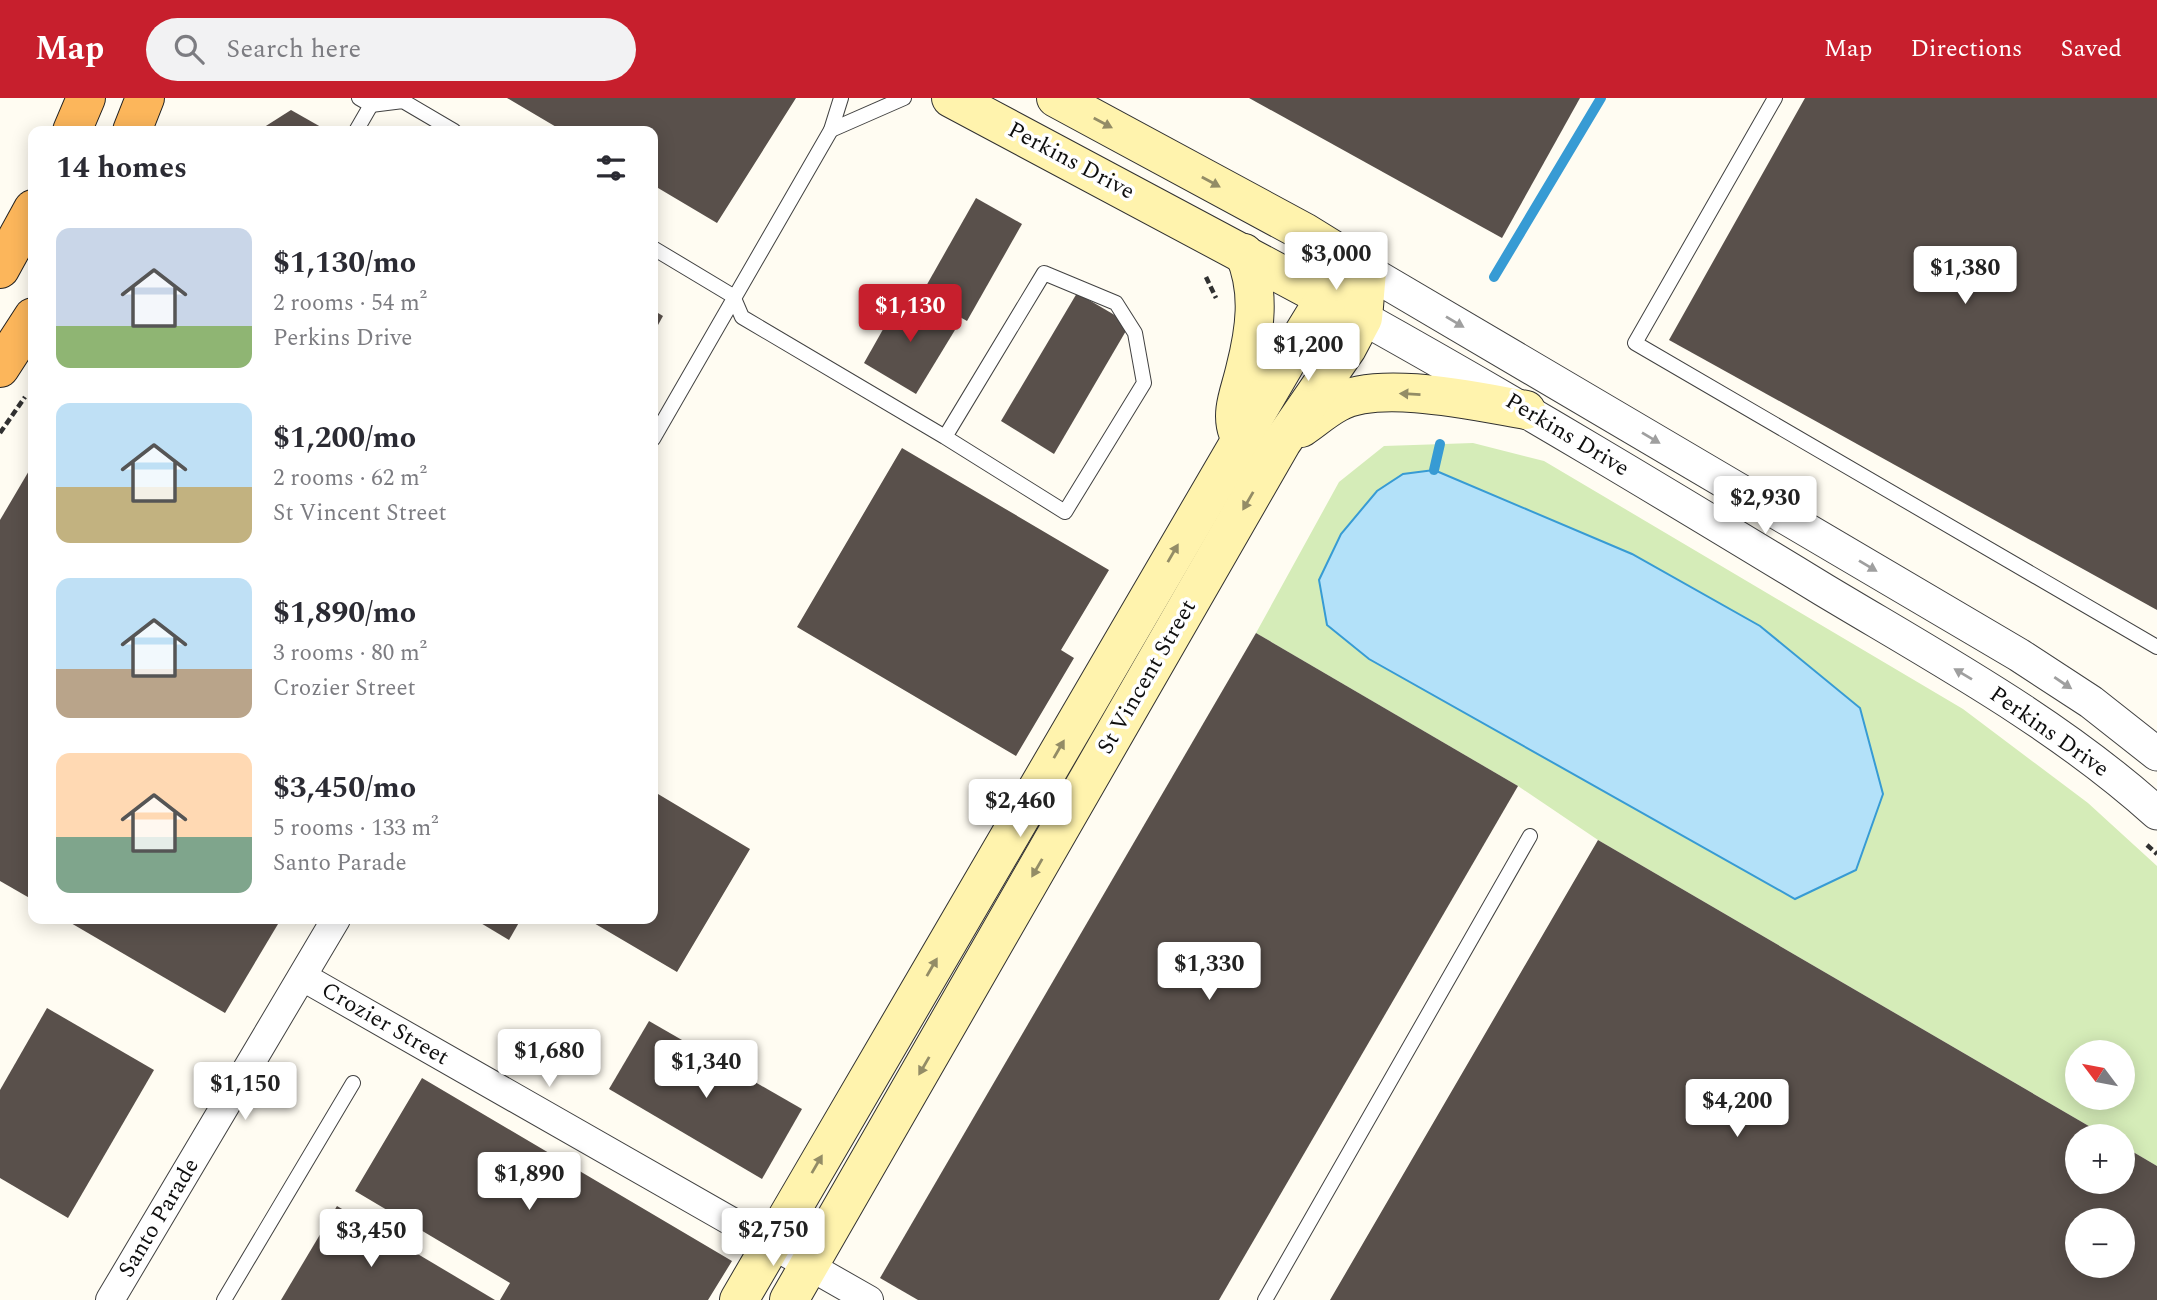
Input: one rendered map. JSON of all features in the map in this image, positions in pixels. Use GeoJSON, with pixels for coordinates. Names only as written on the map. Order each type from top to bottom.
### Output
{"type":"FeatureCollection","features":[{"type":"Feature","properties":{"kind":"highway"},"geometry":{"type":"LineString","coordinates":[[74,126],[86,98]]}},
{"type":"Feature","properties":{"kind":"highway"},"geometry":{"type":"LineString","coordinates":[[134,126],[145,98]]}},
{"type":"Feature","properties":{"kind":"highway"},"geometry":{"type":"LineString","coordinates":[[0,269],[28,218]]}},
{"type":"Feature","properties":{"kind":"highway"},"geometry":{"type":"LineString","coordinates":[[0,368],[28,325]]}},
{"type":"Feature","properties":{"kind":"main road","name":"Perkins Drive"},"geometry":{"type":"LineString","coordinates":[[951,98],[1363,318]]}},
{"type":"Feature","properties":{"kind":"main road","name":"Perkins Drive"},"geometry":{"type":"LineString","coordinates":[[1056,98],[1304,232],[1367,271]]}},
{"type":"Feature","properties":{"kind":"main road"},"geometry":{"type":"LineString","coordinates":[[1240,438],[1233,419],[1250,353],[1255,297],[1254,275],[1244,253]]}},
{"type":"Feature","properties":{"kind":"main road"},"geometry":{"type":"LineString","coordinates":[[1325,298],[1367,271]]}},
{"type":"Feature","properties":{"kind":"main road","name":"St Vincent Street"},"geometry":{"type":"LineString","coordinates":[[789,1300],[1282,442],[1348,348],[1363,318],[1367,271]]}},
{"type":"Feature","properties":{"kind":"main road","name":"St Vincent Street"},"geometry":{"type":"LineString","coordinates":[[738,1300],[1240,438],[1325,298]]}},
{"type":"Feature","properties":{"kind":"main road"},"geometry":{"type":"LineString","coordinates":[[1282,442],[1339,401],[1376,393],[1437,396],[1526,410]]}},
{"type":"Feature","properties":{"kind":"street","name":"Perkins Drive"},"geometry":{"type":"LineString","coordinates":[[1367,271],[2019,655],[2091,702],[2157,754]]}},
{"type":"Feature","properties":{"kind":"street","name":"Perkins Drive"},"geometry":{"type":"LineString","coordinates":[[1363,318],[1526,410],[2037,719],[2091,758],[2157,813]]}},
{"type":"Feature","properties":{"kind":"street","name":"Santo Parade"},"geometry":{"type":"LineString","coordinates":[[110,1300],[333,924]]}},
{"type":"Feature","properties":{"kind":"street","name":"Crozier Street"},"geometry":{"type":"LineString","coordinates":[[303,977],[869,1300]]}},
{"type":"Feature","properties":{"kind":"lane"},"geometry":{"type":"LineString","coordinates":[[658,430],[831,130],[841,98]]}},
{"type":"Feature","properties":{"kind":"lane"},"geometry":{"type":"LineString","coordinates":[[831,130],[904,98]]}},
{"type":"Feature","properties":{"kind":"lane"},"geometry":{"type":"LineString","coordinates":[[1775,98],[1635,343],[2157,647]]}},
{"type":"Feature","properties":{"kind":"lane"},"geometry":{"type":"LineString","coordinates":[[358,126],[365,102],[403,101],[446,126]]}},
{"type":"Feature","properties":{"kind":"lane"},"geometry":{"type":"LineString","coordinates":[[658,251],[733,296],[741,317],[945,437],[1065,512],[1144,383],[1135,333],[1116,303],[1044,273],[945,437]]}},
{"type":"Feature","properties":{"kind":"lane"},"geometry":{"type":"LineString","coordinates":[[1265,1300],[1530,836]]}},
{"type":"Feature","properties":{"kind":"lane"},"geometry":{"type":"LineString","coordinates":[[223,1300],[353,1083]]}},
{"type":"Feature","properties":{"kind":"path"},"geometry":{"type":"LineString","coordinates":[[0,433],[27,394]]}},
{"type":"Feature","properties":{"kind":"green space"},"geometry":{"type":"Polygon","coordinates":[[[1473,443],[1544,461],[1963,709],[2088,803],[2157,866],[2157,1166],[2135,1153],[2135,1124],[2085,1124],[1598,840],[1518,786],[1256,633],[1339,482],[1384,446],[1473,443]]]}},
{"type":"Feature","properties":{"kind":"water"},"geometry":{"type":"Polygon","coordinates":[[[1434,470],[1632,554],[1760,626],[1860,708],[1883,794],[1856,870],[1795,899],[1369,659],[1327,625],[1319,580],[1341,534],[1377,491],[1403,474],[1434,470]]]}},
{"type":"Feature","properties":{"kind":"building"},"geometry":{"type":"Polygon","coordinates":[[[507,98],[796,98],[717,223],[658,188],[658,126],[555,126],[507,98]]]}},
{"type":"Feature","properties":{"kind":"building"},"geometry":{"type":"Polygon","coordinates":[[[1249,98],[1580,98],[1502,238],[1249,98]]]}},
{"type":"Feature","properties":{"kind":"building"},"geometry":{"type":"Polygon","coordinates":[[[1805,98],[2157,98],[2157,610],[1669,340],[1805,98]]]}},
{"type":"Feature","properties":{"kind":"building"},"geometry":{"type":"Polygon","coordinates":[[[291,110],[319,126],[266,126],[291,110]]]}},
{"type":"Feature","properties":{"kind":"building"},"geometry":{"type":"Polygon","coordinates":[[[976,198],[1022,224],[967,321],[921,295],[976,198]]]}},
{"type":"Feature","properties":{"kind":"building"},"geometry":{"type":"Polygon","coordinates":[[[1077,293],[1130,324],[1054,454],[1001,421],[1077,293]]]}},
{"type":"Feature","properties":{"kind":"building"},"geometry":{"type":"Polygon","coordinates":[[[903,294],[958,325],[916,394],[864,363],[903,294]]]}},
{"type":"Feature","properties":{"kind":"building"},"geometry":{"type":"Polygon","coordinates":[[[902,448],[1109,570],[1061,650],[1074,658],[1016,756],[797,627],[902,448]]]}},
{"type":"Feature","properties":{"kind":"building"},"geometry":{"type":"Polygon","coordinates":[[[28,472],[28,897],[0,881],[0,520],[28,472]]]}},
{"type":"Feature","properties":{"kind":"building"},"geometry":{"type":"Polygon","coordinates":[[[1256,633],[1518,786],[1219,1300],[918,1300],[880,1278],[1256,633]]]}},
{"type":"Feature","properties":{"kind":"building"},"geometry":{"type":"Polygon","coordinates":[[[658,794],[750,849],[677,972],[595,924],[658,924],[658,794]]]}},
{"type":"Feature","properties":{"kind":"building"},"geometry":{"type":"Polygon","coordinates":[[[1598,840],[2085,1124],[2065,1124],[2065,1194],[2135,1194],[2135,1153],[2157,1166],[2157,1300],[1330,1300],[1598,840]]]}},
{"type":"Feature","properties":{"kind":"building"},"geometry":{"type":"Polygon","coordinates":[[[73,924],[278,924],[225,1013],[73,924]]]}},
{"type":"Feature","properties":{"kind":"building"},"geometry":{"type":"Polygon","coordinates":[[[482,924],[518,924],[509,940],[482,924]]]}},
{"type":"Feature","properties":{"kind":"building"},"geometry":{"type":"Polygon","coordinates":[[[47,1008],[154,1070],[68,1218],[0,1178],[0,1090],[47,1008]]]}},
{"type":"Feature","properties":{"kind":"building"},"geometry":{"type":"Polygon","coordinates":[[[649,1021],[802,1109],[762,1179],[609,1089],[649,1021]]]}},
{"type":"Feature","properties":{"kind":"building"},"geometry":{"type":"Polygon","coordinates":[[[422,1078],[732,1261],[708,1300],[500,1300],[510,1283],[355,1191],[422,1078]]]}},
{"type":"Feature","properties":{"kind":"building"},"geometry":{"type":"Polygon","coordinates":[[[337,1206],[495,1300],[281,1300],[337,1206]]]}},
{"type":"Feature","properties":{"kind":"waterway"},"geometry":{"type":"LineString","coordinates":[[1494,277],[1601,98]]}},
{"type":"Feature","properties":{"kind":"waterway"},"geometry":{"type":"LineString","coordinates":[[1434,470],[1440,444]]}}]}
